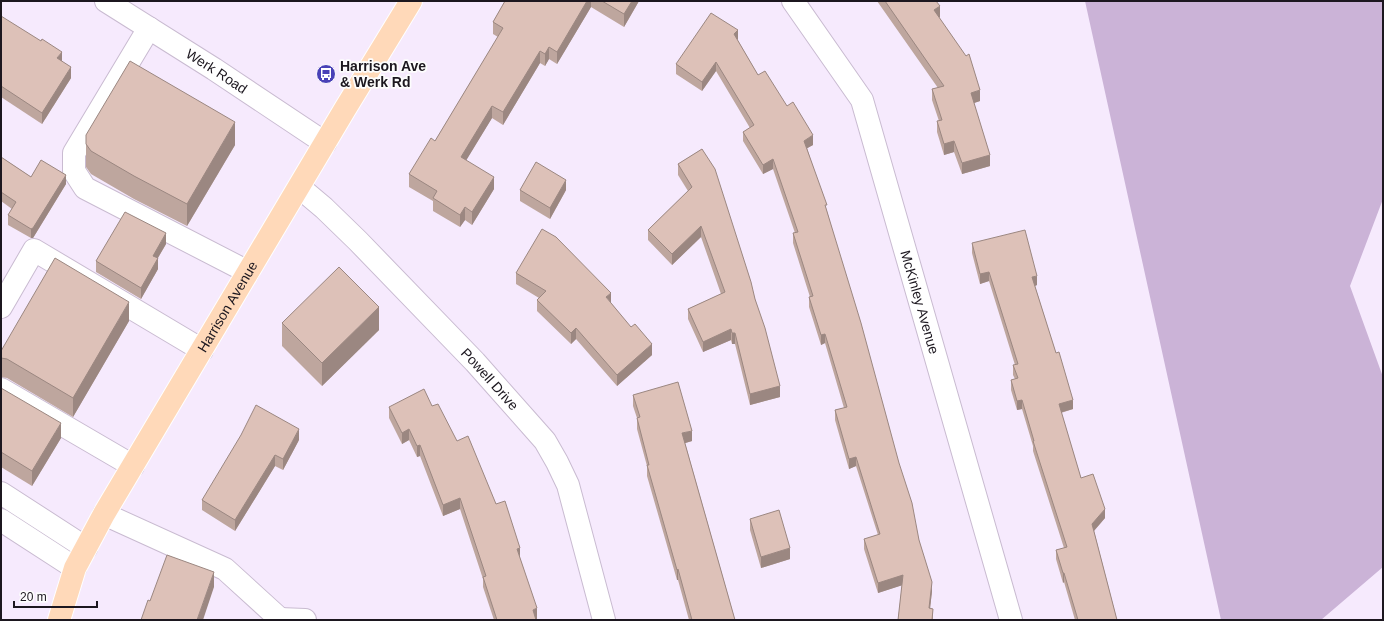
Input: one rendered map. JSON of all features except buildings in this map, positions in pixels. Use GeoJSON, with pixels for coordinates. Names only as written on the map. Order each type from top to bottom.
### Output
{"type":"FeatureCollection","features":[{"type":"Feature","properties":{"kind":"main road","name":"Harrison Avenue"},"geometry":{"type":"LineString","coordinates":[[59,620],[75,568],[104,514],[298,187],[411,1]]}},
{"type":"Feature","properties":{"kind":"street","name":"Werk Road"},"geometry":{"type":"LineString","coordinates":[[106,1],[214,69],[325,143]]}},
{"type":"Feature","properties":{"kind":"street","name":"McKinley Avenue"},"geometry":{"type":"LineString","coordinates":[[793,1],[862,100],[1011,620]]}},
{"type":"Feature","properties":{"kind":"street"},"geometry":{"type":"LineString","coordinates":[[149,28],[74,153],[74,171],[85,188],[248,272]]}},
{"type":"Feature","properties":{"kind":"street","name":"Powell Drive"},"geometry":{"type":"LineString","coordinates":[[298,187],[324,208],[358,241],[475,362],[545,441],[568,485],[604,620]]}},
{"type":"Feature","properties":{"kind":"street"},"geometry":{"type":"LineString","coordinates":[[1,307],[34,250],[202,350]]}},
{"type":"Feature","properties":{"kind":"street"},"geometry":{"type":"LineString","coordinates":[[1,389],[133,466]]}},
{"type":"Feature","properties":{"kind":"street"},"geometry":{"type":"LineString","coordinates":[[1,493],[86,548]]}},
{"type":"Feature","properties":{"kind":"street"},"geometry":{"type":"LineString","coordinates":[[104,514],[225,569],[281,620],[305,620]]}},
{"type":"Feature","properties":{"kind":"street"},"geometry":{"type":"LineString","coordinates":[[1,520],[75,568]]}},
{"type":"Feature","properties":{"kind":"shaded area"},"geometry":{"type":"Polygon","coordinates":[[[1085,1],[1383,1],[1383,199],[1350,286],[1383,377],[1383,567],[1321,620],[1221,620],[1085,1]]]}},
{"type":"Feature","properties":{"kind":"place","name":"Harrison Ave & Werk Rd"},"geometry":{"type":"Point","coordinates":[326,74]}}]}
